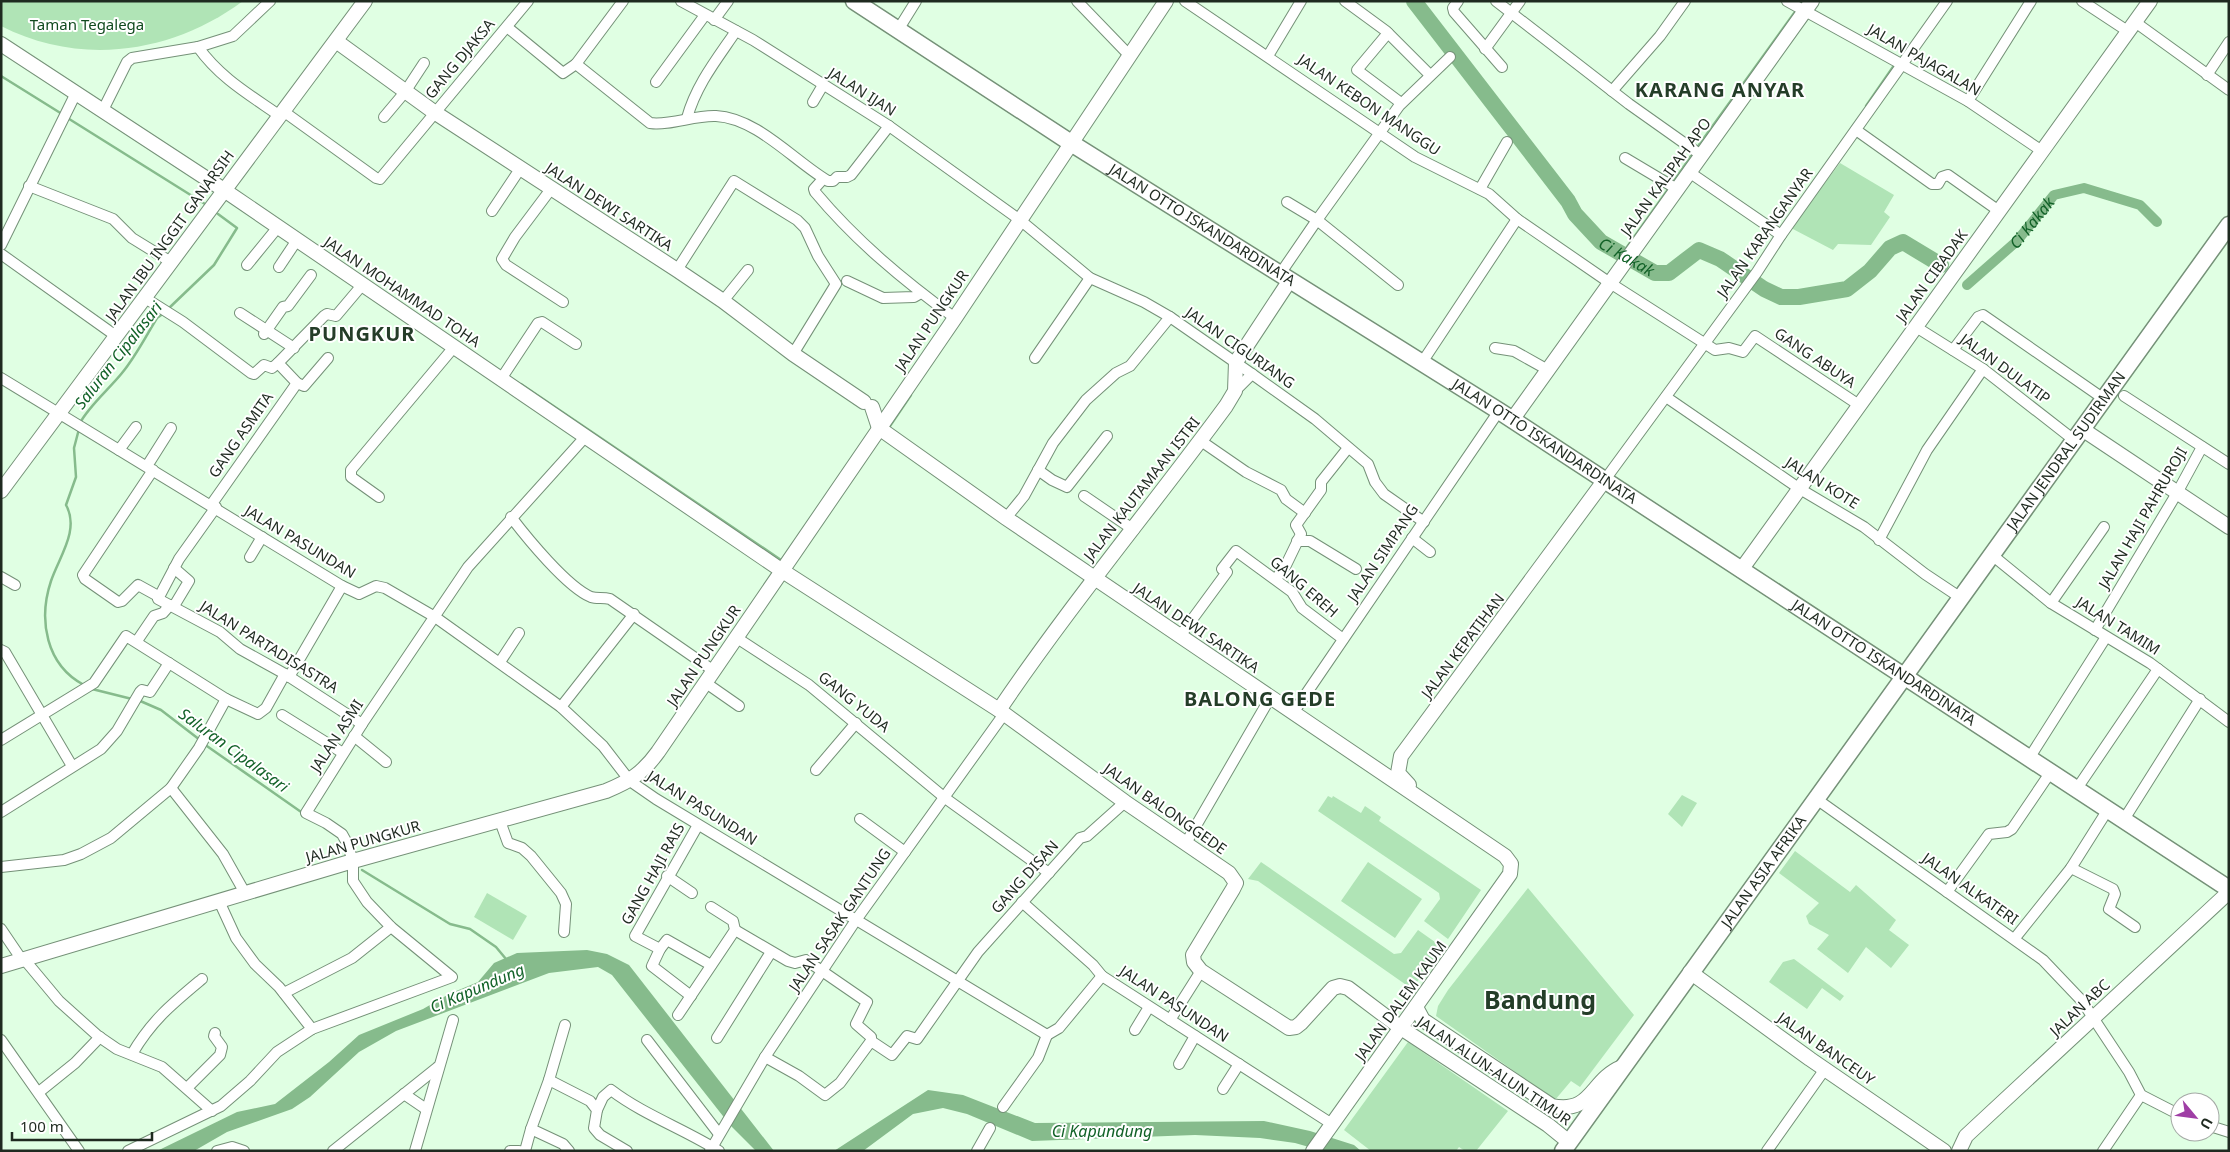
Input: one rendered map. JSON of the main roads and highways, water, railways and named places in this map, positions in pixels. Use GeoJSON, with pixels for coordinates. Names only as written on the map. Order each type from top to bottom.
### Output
{"type":"FeatureCollection","features":[{"type":"Feature","properties":{"kind":"main road","name":"JALAN IBU INGGIT GANARSIH"},"geometry":{"type":"LineString","coordinates":[[1,491],[365,1]]}},
{"type":"Feature","properties":{"kind":"main road","name":"JALAN OTTO ISKANDARDINATA"},"geometry":{"type":"LineString","coordinates":[[854,1],[1421,364],[1505,415],[1904,676],[2028,760],[2229,890]]}},
{"type":"Feature","properties":{"kind":"main road","name":"JALAN PUNGKUR"},"geometry":{"type":"LineString","coordinates":[[1,966],[352,861],[606,791],[630,781],[652,760],[737,638],[955,318],[1166,1]]}},
{"type":"Feature","properties":{"kind":"main road","name":"JALAN CIBADAK"},"geometry":{"type":"LineString","coordinates":[[1741,570],[2150,1]]}},
{"type":"Feature","properties":{"kind":"main road","name":"JALAN KALIPAH APO"},"geometry":{"type":"LineString","coordinates":[[1505,415],[1548,370],[1634,250],[1672,185],[1690,172],[1697,152],[1809,6]]}},
{"type":"Feature","properties":{"kind":"main road","name":"JALAN DEWI SARTIKA"},"geometry":{"type":"LineString","coordinates":[[336,41],[405,92],[520,170],[723,301],[793,354],[868,405],[879,428],[1006,518],[1374,769],[1509,850],[1516,858],[1516,870],[1505,881]]}},
{"type":"Feature","properties":{"kind":"main road","name":"JALAN MOHAMMAD TOHA"},"geometry":{"type":"LineString","coordinates":[[1,44],[224,190],[782,570]]}},
{"type":"Feature","properties":{"kind":"main road","name":"JALAN JENDRAL SUDIRMAN"},"geometry":{"type":"LineString","coordinates":[[1904,676],[2229,225]]}},
{"type":"Feature","properties":{"kind":"main road","name":"JALAN KAUTAMAAN ISTRI"},"geometry":{"type":"LineString","coordinates":[[1002,712],[1094,578],[1134,530],[1201,441],[1235,391],[1236,362],[1285,277]]}},
{"type":"Feature","properties":{"kind":"main road","name":"JALAN DULATIP"},"geometry":{"type":"LineString","coordinates":[[2078,434],[2177,493],[2229,527]]}},
{"type":"Feature","properties":{"kind":"main road","name":"JALAN KEPATIHAN"},"geometry":{"type":"LineString","coordinates":[[1374,769],[1387,764],[1393,758],[1526,583],[1600,478]]}},
{"type":"Feature","properties":{"kind":"main road","name":"JALAN KEPATIHAN"},"geometry":{"type":"LineString","coordinates":[[1455,819],[1401,779],[1398,773],[1401,756],[1600,478]]}},
{"type":"Feature","properties":{"kind":"main road","name":"JALAN BALONGGEDE"},"geometry":{"type":"LineString","coordinates":[[782,570],[1002,712],[1125,802],[1229,873],[1236,883],[1193,955],[1194,962],[1201,971],[1289,1028],[1296,1027],[1333,988],[1340,986],[1348,988],[1401,1028]]}},
{"type":"Feature","properties":{"kind":"main road","name":"JALAN ASIA AFRIKA"},"geometry":{"type":"LineString","coordinates":[[1566,1146],[1904,676]]}},
{"type":"Feature","properties":{"kind":"main road","name":"JALAN DEWI SARTIKA"},"geometry":{"type":"LineString","coordinates":[[1455,819],[1505,856],[1512,868]]}},
{"type":"Feature","properties":{"kind":"main road","name":"JALAN DALEM KAUM"},"geometry":{"type":"LineString","coordinates":[[1313,1151],[1416,1008],[1505,881],[1512,868]]}},
{"type":"Feature","properties":{"kind":"main road","name":"JALAN ABC"},"geometry":{"type":"LineString","coordinates":[[1959,1151],[1966,1136],[2229,890]]}},
{"type":"Feature","properties":{"kind":"main road","name":"JALAN BANCEUY"},"geometry":{"type":"LineString","coordinates":[[1690,972],[1825,1069],[1944,1151]]}},
{"type":"Feature","properties":{"kind":"main road","name":"JALAN ALUN-ALUN TIMUR"},"geometry":{"type":"LineString","coordinates":[[1416,1008],[1423,1020],[1552,1106],[1570,1108],[1584,1102]]}},
{"type":"Feature","properties":{"kind":"main road","name":"JALAN ALUN-ALUN TIMUR"},"geometry":{"type":"LineString","coordinates":[[1401,1028],[1548,1125],[1566,1146]]}},
{"type":"Feature","properties":{"kind":"main road","name":"JALAN ASIA AFRIKA"},"geometry":{"type":"LineString","coordinates":[[1584,1102],[1605,1076],[1622,1066]]}},
{"type":"Feature","properties":{"kind":"water","name":"Ci Kapundung"},"geometry":{"type":"Polygon","coordinates":[[[587,950],[607,954],[629,965],[774,1151],[756,1151],[730,1125],[612,975],[598,967],[549,973],[396,1031],[359,1052],[310,1097],[292,1109],[227,1132],[194,1151],[157,1151],[237,1112],[275,1104],[329,1062],[359,1035],[423,1009],[449,994],[478,982],[494,963],[517,953],[587,950]]]}},
{"type":"Feature","properties":{"kind":"water","name":"Ci Kapundung"},"geometry":{"type":"Polygon","coordinates":[[[928,1090],[963,1095],[1035,1123],[1264,1121],[1310,1131],[1354,1145],[1361,1151],[1323,1151],[1295,1143],[1260,1138],[1195,1135],[1032,1141],[967,1114],[943,1108],[913,1114],[863,1151],[834,1151],[928,1090]]]}},
{"type":"Feature","properties":{"kind":"waterway","name":"Ci Kakak"},"geometry":{"type":"LineString","coordinates":[[1414,1],[1568,201],[1575,214],[1601,242],[1655,273],[1669,273],[1699,250],[1720,259],[1764,289],[1781,297],[1799,297],[1847,289],[1870,271],[1890,248],[1903,242],[1941,265]]}},
{"type":"Feature","properties":{"kind":"waterway"},"geometry":{"type":"LineString","coordinates":[[1696,149],[1797,9]]}},
{"type":"Feature","properties":{"kind":"waterway"},"geometry":{"type":"LineString","coordinates":[[1866,106],[1895,64]]}},
{"type":"Feature","properties":{"kind":"waterway","name":"Saluran Cipalasari"},"geometry":{"type":"LineString","coordinates":[[1,76],[62,114]]}},
{"type":"Feature","properties":{"kind":"waterway","name":"Saluran Cipalasari"},"geometry":{"type":"LineString","coordinates":[[66,117],[205,204]]}},
{"type":"Feature","properties":{"kind":"waterway"},"geometry":{"type":"LineString","coordinates":[[1672,184],[1693,153]]}},
{"type":"Feature","properties":{"kind":"waterway"},"geometry":{"type":"LineString","coordinates":[[1622,254],[1669,188]]}},
{"type":"Feature","properties":{"kind":"waterway","name":"Ci Kakak"},"geometry":{"type":"LineString","coordinates":[[1967,285],[2017,241],[2054,195],[2084,188],[2140,205],[2157,222]]}},
{"type":"Feature","properties":{"kind":"waterway","name":"Saluran Cipalasari"},"geometry":{"type":"LineString","coordinates":[[168,309],[214,265],[237,228],[218,214]]}},
{"type":"Feature","properties":{"kind":"waterway","name":"Saluran Cipalasari"},"geometry":{"type":"LineString","coordinates":[[80,423],[127,366],[157,318],[164,313]]}},
{"type":"Feature","properties":{"kind":"waterway"},"geometry":{"type":"LineString","coordinates":[[521,384],[784,562]]}},
{"type":"Feature","properties":{"kind":"waterway"},"geometry":{"type":"LineString","coordinates":[[888,429],[911,395]]}},
{"type":"Feature","properties":{"kind":"waterway","name":"Saluran Cipalasari"},"geometry":{"type":"LineString","coordinates":[[79,429],[74,448],[76,477],[66,505],[70,514],[70,534],[51,581],[45,611],[48,640],[53,654],[61,666],[84,685]]}},
{"type":"Feature","properties":{"kind":"waterway","name":"Saluran Cipalasari"},"geometry":{"type":"LineString","coordinates":[[92,689],[132,699]]}},
{"type":"Feature","properties":{"kind":"waterway","name":"Saluran Cipalasari"},"geometry":{"type":"LineString","coordinates":[[138,700],[161,710],[200,740]]}},
{"type":"Feature","properties":{"kind":"waterway","name":"Saluran Cipalasari"},"geometry":{"type":"LineString","coordinates":[[204,744],[304,814]]}},
{"type":"Feature","properties":{"kind":"waterway","name":"Saluran Cipalasari"},"geometry":{"type":"LineString","coordinates":[[362,870],[450,924],[470,929],[496,947],[506,959]]}},
{"type":"Feature","properties":{"kind":"district","name":"KARANG ANYAR"},"geometry":{"type":"Point","coordinates":[1720,90]}},
{"type":"Feature","properties":{"kind":"district","name":"PUNGKUR"},"geometry":{"type":"Point","coordinates":[362,334]}},
{"type":"Feature","properties":{"kind":"district","name":"BALONG GEDE"},"geometry":{"type":"Point","coordinates":[1260,699]}},
{"type":"Feature","properties":{"kind":"district","name":"Bandung"},"geometry":{"type":"Point","coordinates":[1540,1000]}},
{"type":"Feature","properties":{"kind":"park label","name":"Taman Tegalega"},"geometry":{"type":"Point","coordinates":[87,25]}}]}
